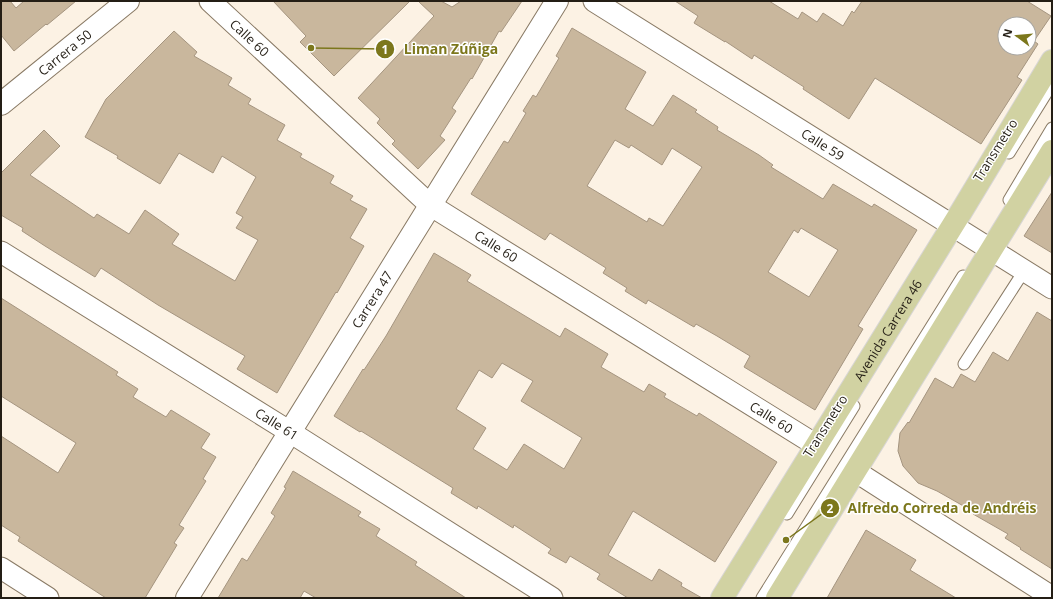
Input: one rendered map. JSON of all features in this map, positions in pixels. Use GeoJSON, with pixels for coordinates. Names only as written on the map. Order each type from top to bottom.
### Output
{"type":"FeatureCollection","features":[{"type":"Feature","properties":{"kind":"main road","name":"Avenida Carrera 46"},"geometry":{"type":"LineString","coordinates":[[722,598],[816,446],[957,228],[1052,61]]}},
{"type":"Feature","properties":{"kind":"main road"},"geometry":{"type":"LineString","coordinates":[[777,598],[855,471],[984,248],[1052,151]]}},
{"type":"Feature","properties":{"kind":"street","name":"Carrera 50"},"geometry":{"type":"LineString","coordinates":[[1,104],[128,1]]}},
{"type":"Feature","properties":{"kind":"street","name":"Calle 60"},"geometry":{"type":"LineString","coordinates":[[210,1],[430,205],[816,446]]}},
{"type":"Feature","properties":{"kind":"street","name":"Carrera 47"},"geometry":{"type":"LineString","coordinates":[[188,598],[557,1]]}},
{"type":"Feature","properties":{"kind":"street","name":"Calle 59"},"geometry":{"type":"LineString","coordinates":[[594,1],[957,228],[984,248],[1052,288]]}},
{"type":"Feature","properties":{"kind":"street","name":"Calle 61"},"geometry":{"type":"LineString","coordinates":[[1,252],[290,432],[552,598]]}},
{"type":"Feature","properties":{"kind":"street"},"geometry":{"type":"LineString","coordinates":[[855,471],[1052,597]]}},
{"type":"Feature","properties":{"kind":"street"},"geometry":{"type":"LineString","coordinates":[[1,568],[48,598]]}},
{"type":"Feature","properties":{"kind":"lane","name":"Transmetro"},"geometry":{"type":"LineString","coordinates":[[867,384],[957,228],[1052,84]]}},
{"type":"Feature","properties":{"kind":"lane"},"geometry":{"type":"LineString","coordinates":[[984,248],[1052,128]]}},
{"type":"Feature","properties":{"kind":"lane"},"geometry":{"type":"LineString","coordinates":[[762,598],[970,263]]}},
{"type":"Feature","properties":{"kind":"lane"},"geometry":{"type":"LineString","coordinates":[[964,364],[1024,271]]}},
{"type":"Feature","properties":{"kind":"lane","name":"Transmetro"},"geometry":{"type":"LineString","coordinates":[[782,522],[859,398]]}},
{"type":"Feature","properties":{"kind":"lane"},"geometry":{"type":"LineString","coordinates":[[734,598],[762,554]]}},
{"type":"Feature","properties":{"kind":"building"},"geometry":{"type":"Polygon","coordinates":[[[1,1],[10,1],[16,8],[24,1],[76,1],[14,51],[1,35],[1,1]]]}},
{"type":"Feature","properties":{"kind":"building"},"geometry":{"type":"Polygon","coordinates":[[[273,1],[410,1],[334,76],[300,42],[306,36],[273,1]]]}},
{"type":"Feature","properties":{"kind":"building"},"geometry":{"type":"Polygon","coordinates":[[[418,1],[441,1],[452,7],[461,1],[522,1],[501,32],[499,31],[472,79],[471,78],[452,108],[456,111],[440,136],[445,140],[418,169],[392,144],[395,141],[377,123],[380,119],[358,98],[434,16],[418,1]]]}},
{"type":"Feature","properties":{"kind":"building"},"geometry":{"type":"Polygon","coordinates":[[[675,1],[769,1],[798,19],[802,12],[817,22],[823,13],[843,26],[852,11],[854,13],[862,1],[1027,1],[1051,16],[1037,37],[1037,16],[997,16],[997,56],[1030,56],[1017,77],[1022,80],[981,144],[875,78],[849,119],[803,89],[804,87],[754,55],[752,59],[694,23],[698,16],[675,1]]]}},
{"type":"Feature","properties":{"kind":"building"},"geometry":{"type":"Polygon","coordinates":[[[572,28],[646,72],[625,109],[653,126],[673,95],[697,110],[695,112],[718,127],[717,130],[759,155],[773,165],[771,167],[823,199],[833,184],[872,207],[874,204],[917,230],[858,326],[863,329],[815,410],[744,367],[750,356],[696,324],[694,327],[648,300],[646,304],[625,291],[627,288],[603,273],[606,268],[550,233],[545,240],[471,194],[504,141],[508,143],[526,113],[523,111],[533,95],[536,97],[559,58],[556,56],[572,28]],[[615,140],[587,186],[647,222],[649,218],[663,226],[702,167],[672,148],[662,165],[631,145],[629,148],[615,140]],[[801,228],[798,233],[794,230],[768,272],[809,297],[838,250],[801,228]]]}},
{"type":"Feature","properties":{"kind":"building"},"geometry":{"type":"Polygon","coordinates":[[[174,31],[197,52],[194,56],[232,78],[228,85],[251,99],[248,104],[285,125],[277,140],[302,154],[300,157],[334,176],[330,183],[353,196],[350,200],[367,209],[350,238],[364,246],[277,393],[237,369],[245,356],[158,305],[101,268],[95,277],[22,231],[23,228],[1,215],[1,173],[44,130],[60,146],[30,175],[94,218],[97,214],[129,234],[145,210],[179,234],[172,244],[235,281],[258,240],[236,228],[243,217],[236,213],[256,177],[222,156],[213,173],[179,153],[160,184],[117,158],[118,156],[85,137],[106,99],[174,31]]]}},
{"type":"Feature","properties":{"kind":"building"},"geometry":{"type":"Polygon","coordinates":[[[1052,192],[1052,253],[1024,236],[1052,192]]]}},
{"type":"Feature","properties":{"kind":"building"},"geometry":{"type":"Polygon","coordinates":[[[434,253],[471,275],[467,281],[560,337],[565,328],[608,354],[601,367],[644,392],[649,384],[666,394],[664,397],[697,416],[699,413],[777,462],[715,562],[633,511],[608,555],[652,581],[659,569],[682,583],[681,586],[702,598],[628,598],[597,579],[600,574],[570,556],[566,563],[548,553],[551,549],[514,525],[513,528],[478,506],[477,509],[451,493],[453,488],[334,416],[363,369],[364,370],[386,336],[434,253]],[[502,363],[492,378],[479,370],[456,409],[486,428],[473,449],[507,470],[524,444],[564,469],[582,438],[521,401],[533,381],[502,363]]]}},
{"type":"Feature","properties":{"kind":"building"},"geometry":{"type":"Polygon","coordinates":[[[1,298],[118,372],[116,375],[138,389],[133,397],[166,417],[171,410],[210,434],[201,448],[216,457],[203,479],[206,481],[179,525],[184,528],[174,543],[177,545],[145,598],[106,598],[18,541],[20,537],[1,525],[1,436],[58,473],[76,443],[1,396],[1,298]]]}},
{"type":"Feature","properties":{"kind":"building"},"geometry":{"type":"Polygon","coordinates":[[[1037,312],[1052,321],[1052,569],[1020,549],[1021,548],[1005,538],[1008,534],[973,514],[974,512],[937,491],[918,483],[903,466],[898,451],[900,433],[908,422],[909,423],[935,378],[953,388],[961,374],[975,382],[993,352],[1008,361],[1037,312]]]}},
{"type":"Feature","properties":{"kind":"building"},"geometry":{"type":"Polygon","coordinates":[[[293,471],[361,512],[358,516],[380,529],[376,536],[417,562],[415,565],[466,598],[316,598],[304,591],[300,598],[218,598],[242,558],[247,561],[275,516],[271,513],[286,488],[284,487],[293,471]]]}},
{"type":"Feature","properties":{"kind":"building"},"geometry":{"type":"Polygon","coordinates":[[[866,530],[916,560],[910,570],[956,598],[827,598],[866,530]]]}},
{"type":"Feature","properties":{"kind":"place","name":"Liman Zúñiga"},"geometry":{"type":"Point","coordinates":[311,48]}},
{"type":"Feature","properties":{"kind":"place","name":"Alfredo Correda de Andréis"},"geometry":{"type":"Point","coordinates":[786,540]}}]}
